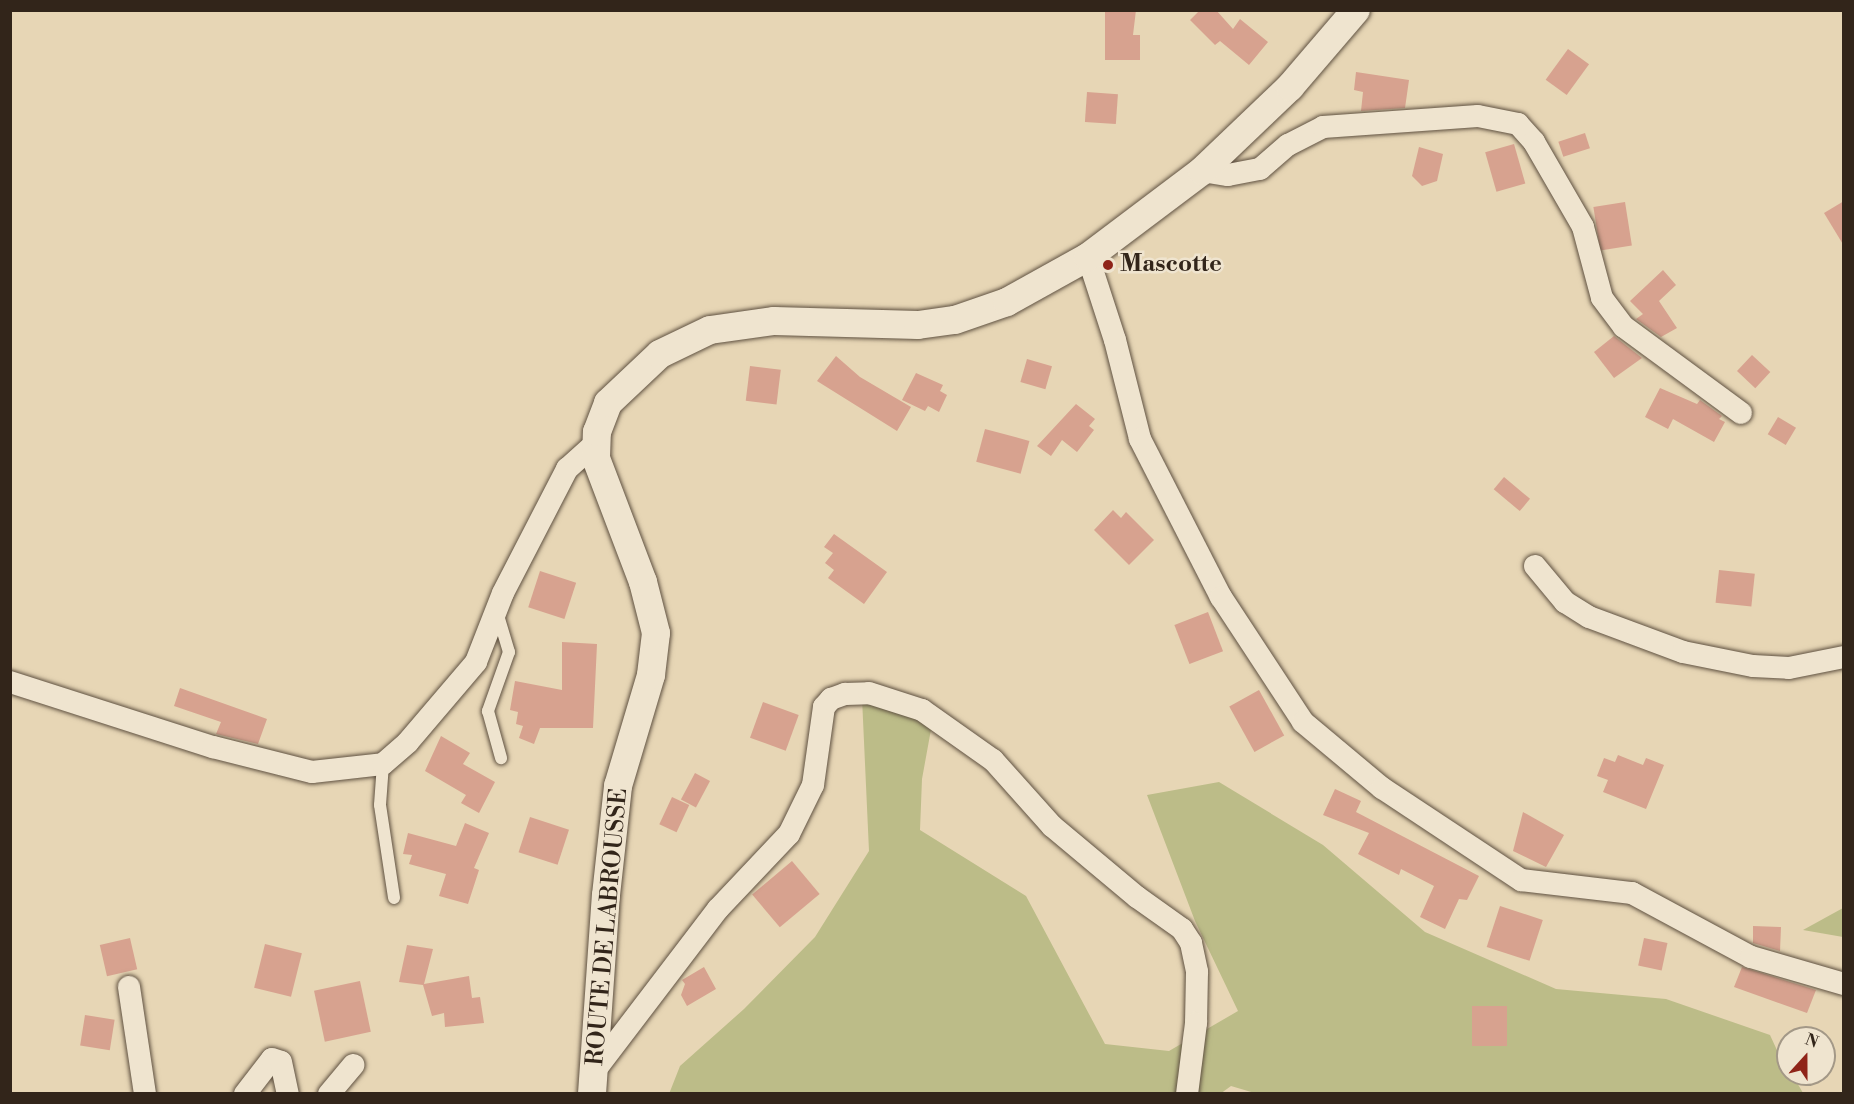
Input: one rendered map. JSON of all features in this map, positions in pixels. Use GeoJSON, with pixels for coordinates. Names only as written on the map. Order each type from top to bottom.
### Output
{"type":"FeatureCollection","features":[{"type":"Feature","properties":{"kind":"street","name":"ROUTE DE LABROUSSE"},"geometry":{"type":"LineString","coordinates":[[594,1081],[606,895],[618,786],[651,675],[656,633],[643,582],[608,495],[596,458],[597,442],[608,403],[625,383],[660,354],[710,330],[774,321],[918,325],[955,320],[1007,302],[1088,257],[1202,171],[1290,87],[1356,10]]}},
{"type":"Feature","properties":{"kind":"street"},"geometry":{"type":"LineString","coordinates":[[1202,171],[1228,175],[1260,169],[1288,145],[1323,127],[1467,116],[1518,124],[1534,142],[1583,227],[1602,298],[1624,327],[1741,413]]}},
{"type":"Feature","properties":{"kind":"street"},"geometry":{"type":"LineString","coordinates":[[1088,257],[1115,340],[1140,439],[1221,597],[1304,722],[1382,788],[1521,880],[1632,893],[1751,957],[1844,984]]}},
{"type":"Feature","properties":{"kind":"street"},"geometry":{"type":"LineString","coordinates":[[10,682],[213,747],[312,772],[383,764],[408,742],[476,662],[496,611],[567,469],[597,442]]}},
{"type":"Feature","properties":{"kind":"street"},"geometry":{"type":"LineString","coordinates":[[1535,566],[1565,602],[1589,616],[1672,649],[1712,660],[1789,668],[1844,657]]}},
{"type":"Feature","properties":{"kind":"street"},"geometry":{"type":"LineString","coordinates":[[594,1081],[718,909],[789,834],[813,785],[824,707],[831,699],[845,694],[869,693],[922,710],[993,760],[1052,826],[1137,897],[1182,929],[1191,944],[1197,972],[1187,1094]]}},
{"type":"Feature","properties":{"kind":"street"},"geometry":{"type":"LineString","coordinates":[[129,987],[145,1094]]}},
{"type":"Feature","properties":{"kind":"street"},"geometry":{"type":"LineString","coordinates":[[245,1094],[272,1059],[281,1062],[288,1094]]}},
{"type":"Feature","properties":{"kind":"street"},"geometry":{"type":"LineString","coordinates":[[329,1094],[353,1065]]}},
{"type":"Feature","properties":{"kind":"lane"},"geometry":{"type":"LineString","coordinates":[[496,611],[509,652],[488,711],[501,758]]}},
{"type":"Feature","properties":{"kind":"lane"},"geometry":{"type":"LineString","coordinates":[[383,764],[380,805],[394,898]]}},
{"type":"Feature","properties":{"kind":"green space"},"geometry":{"type":"Polygon","coordinates":[[[862,698],[932,724],[922,779],[920,830],[1026,896],[1105,1044],[1169,1051],[1238,1011],[1195,921],[1147,795],[1219,782],[1323,845],[1425,932],[1556,989],[1666,999],[1770,1035],[1776,1048],[1776,1086],[1799,1086],[1803,1093],[1258,1094],[1231,1086],[1220,1094],[669,1094],[680,1066],[744,1009],[815,937],[869,851],[862,698]]]}},
{"type":"Feature","properties":{"kind":"green space"},"geometry":{"type":"Polygon","coordinates":[[[1843,908],[1843,937],[1803,930],[1843,908]]]}},
{"type":"Feature","properties":{"kind":"building"},"geometry":{"type":"Polygon","coordinates":[[[1105,10],[1136,10],[1133,35],[1140,35],[1140,60],[1105,60],[1105,10]]]}},
{"type":"Feature","properties":{"kind":"building"},"geometry":{"type":"Polygon","coordinates":[[[1200,10],[1216,10],[1233,29],[1240,19],[1268,42],[1249,65],[1220,41],[1215,45],[1190,20],[1200,10]]]}},
{"type":"Feature","properties":{"kind":"building"},"geometry":{"type":"Polygon","coordinates":[[[1568,49],[1589,64],[1567,95],[1546,80],[1568,49]]]}},
{"type":"Feature","properties":{"kind":"building"},"geometry":{"type":"Polygon","coordinates":[[[1356,72],[1409,80],[1405,108],[1361,111],[1363,92],[1354,90],[1356,72]]]}},
{"type":"Feature","properties":{"kind":"building"},"geometry":{"type":"Polygon","coordinates":[[[1087,92],[1118,94],[1116,124],[1085,122],[1087,92]]]}},
{"type":"Feature","properties":{"kind":"building"},"geometry":{"type":"Polygon","coordinates":[[[1585,133],[1590,148],[1563,157],[1558,142],[1585,133]]]}},
{"type":"Feature","properties":{"kind":"building"},"geometry":{"type":"Polygon","coordinates":[[[1514,144],[1525,183],[1496,192],[1485,152],[1514,144]]]}},
{"type":"Feature","properties":{"kind":"building"},"geometry":{"type":"Polygon","coordinates":[[[1419,147],[1443,154],[1437,181],[1422,186],[1412,176],[1419,147]]]}},
{"type":"Feature","properties":{"kind":"building"},"geometry":{"type":"Polygon","coordinates":[[[1844,201],[1844,246],[1824,213],[1844,201]]]}},
{"type":"Feature","properties":{"kind":"building"},"geometry":{"type":"Polygon","coordinates":[[[1625,202],[1632,245],[1600,250],[1593,207],[1625,202]]]}},
{"type":"Feature","properties":{"kind":"building"},"geometry":{"type":"Polygon","coordinates":[[[1663,270],[1676,285],[1659,301],[1677,328],[1661,337],[1636,319],[1643,314],[1630,301],[1663,270]]]}},
{"type":"Feature","properties":{"kind":"building"},"geometry":{"type":"Polygon","coordinates":[[[1614,336],[1642,358],[1614,378],[1594,352],[1614,336]]]}},
{"type":"Feature","properties":{"kind":"building"},"geometry":{"type":"Polygon","coordinates":[[[1752,355],[1770,372],[1755,388],[1737,371],[1752,355]]]}},
{"type":"Feature","properties":{"kind":"building"},"geometry":{"type":"Polygon","coordinates":[[[836,356],[860,377],[911,407],[897,431],[817,381],[836,356]]]}},
{"type":"Feature","properties":{"kind":"building"},"geometry":{"type":"Polygon","coordinates":[[[1027,359],[1052,366],[1045,389],[1020,382],[1027,359]]]}},
{"type":"Feature","properties":{"kind":"building"},"geometry":{"type":"Polygon","coordinates":[[[750,366],[781,370],[777,405],[746,401],[750,366]]]}},
{"type":"Feature","properties":{"kind":"building"},"geometry":{"type":"Polygon","coordinates":[[[916,373],[943,385],[940,391],[947,395],[939,412],[928,406],[925,411],[902,400],[916,373]]]}},
{"type":"Feature","properties":{"kind":"building"},"geometry":{"type":"Polygon","coordinates":[[[1660,388],[1697,404],[1700,400],[1722,416],[1719,419],[1725,422],[1714,442],[1673,419],[1668,429],[1645,417],[1660,388]]]}},
{"type":"Feature","properties":{"kind":"building"},"geometry":{"type":"Polygon","coordinates":[[[1076,404],[1095,419],[1089,426],[1094,430],[1077,452],[1062,440],[1051,456],[1037,446],[1076,404]]]}},
{"type":"Feature","properties":{"kind":"building"},"geometry":{"type":"Polygon","coordinates":[[[1778,417],[1796,428],[1786,445],[1768,434],[1778,417]]]}},
{"type":"Feature","properties":{"kind":"building"},"geometry":{"type":"Polygon","coordinates":[[[985,429],[1029,441],[1021,474],[976,462],[985,429]]]}},
{"type":"Feature","properties":{"kind":"building"},"geometry":{"type":"Polygon","coordinates":[[[1504,477],[1530,499],[1520,511],[1494,489],[1504,477]]]}},
{"type":"Feature","properties":{"kind":"building"},"geometry":{"type":"Polygon","coordinates":[[[1113,510],[1121,518],[1126,512],[1154,540],[1129,565],[1094,530],[1113,510]]]}},
{"type":"Feature","properties":{"kind":"building"},"geometry":{"type":"Polygon","coordinates":[[[834,534],[887,572],[864,604],[828,578],[834,570],[825,563],[833,553],[824,547],[834,534]]]}},
{"type":"Feature","properties":{"kind":"building"},"geometry":{"type":"Polygon","coordinates":[[[1719,570],[1755,574],[1751,607],[1716,603],[1719,570]]]}},
{"type":"Feature","properties":{"kind":"building"},"geometry":{"type":"Polygon","coordinates":[[[540,571],[576,583],[564,619],[528,607],[540,571]]]}},
{"type":"Feature","properties":{"kind":"building"},"geometry":{"type":"Polygon","coordinates":[[[1208,612],[1223,651],[1189,664],[1174,625],[1208,612]]]}},
{"type":"Feature","properties":{"kind":"building"},"geometry":{"type":"Polygon","coordinates":[[[562,642],[597,644],[593,728],[540,728],[534,744],[519,738],[523,726],[516,724],[518,712],[510,710],[515,681],[562,690],[562,642]]]}},
{"type":"Feature","properties":{"kind":"building"},"geometry":{"type":"Polygon","coordinates":[[[180,688],[267,719],[258,744],[216,734],[221,722],[174,706],[180,688]]]}},
{"type":"Feature","properties":{"kind":"building"},"geometry":{"type":"Polygon","coordinates":[[[1259,690],[1284,735],[1254,752],[1229,706],[1259,690]]]}},
{"type":"Feature","properties":{"kind":"building"},"geometry":{"type":"Polygon","coordinates":[[[763,702],[799,715],[786,751],[750,738],[763,702]]]}},
{"type":"Feature","properties":{"kind":"building"},"geometry":{"type":"Polygon","coordinates":[[[441,736],[470,753],[463,764],[495,782],[479,813],[461,803],[466,795],[425,771],[441,736]]]}},
{"type":"Feature","properties":{"kind":"building"},"geometry":{"type":"Polygon","coordinates":[[[1618,755],[1643,765],[1646,758],[1664,765],[1646,809],[1603,792],[1608,780],[1597,776],[1604,758],[1615,762],[1618,755]]]}},
{"type":"Feature","properties":{"kind":"building"},"geometry":{"type":"Polygon","coordinates":[[[695,773],[710,781],[696,807],[681,799],[695,773]]]}},
{"type":"Feature","properties":{"kind":"building"},"geometry":{"type":"Polygon","coordinates":[[[1335,789],[1361,801],[1356,812],[1479,876],[1467,900],[1459,899],[1445,929],[1420,917],[1434,886],[1401,869],[1399,875],[1358,854],[1369,833],[1323,815],[1335,789]]]}},
{"type":"Feature","properties":{"kind":"building"},"geometry":{"type":"Polygon","coordinates":[[[672,797],[689,805],[677,832],[659,824],[672,797]]]}},
{"type":"Feature","properties":{"kind":"building"},"geometry":{"type":"Polygon","coordinates":[[[1523,812],[1564,835],[1546,867],[1513,851],[1523,812]]]}},
{"type":"Feature","properties":{"kind":"building"},"geometry":{"type":"Polygon","coordinates":[[[530,817],[569,830],[558,865],[519,852],[530,817]]]}},
{"type":"Feature","properties":{"kind":"building"},"geometry":{"type":"Polygon","coordinates":[[[465,823],[489,833],[474,868],[479,870],[468,904],[439,896],[446,874],[409,864],[412,855],[403,854],[408,833],[456,846],[465,823]]]}},
{"type":"Feature","properties":{"kind":"building"},"geometry":{"type":"Polygon","coordinates":[[[792,861],[820,894],[780,927],[752,894],[792,861]]]}},
{"type":"Feature","properties":{"kind":"building"},"geometry":{"type":"Polygon","coordinates":[[[1500,906],[1543,920],[1530,961],[1487,947],[1500,906]]]}},
{"type":"Feature","properties":{"kind":"building"},"geometry":{"type":"Polygon","coordinates":[[[1753,926],[1781,927],[1780,951],[1753,943],[1753,926]]]}},
{"type":"Feature","properties":{"kind":"building"},"geometry":{"type":"Polygon","coordinates":[[[130,938],[137,969],[107,976],[100,945],[130,938]]]}},
{"type":"Feature","properties":{"kind":"building"},"geometry":{"type":"Polygon","coordinates":[[[1644,938],[1667,943],[1662,970],[1638,965],[1644,938]]]}},
{"type":"Feature","properties":{"kind":"building"},"geometry":{"type":"Polygon","coordinates":[[[265,944],[302,953],[291,997],[254,988],[265,944]]]}},
{"type":"Feature","properties":{"kind":"building"},"geometry":{"type":"Polygon","coordinates":[[[407,945],[433,949],[424,984],[469,976],[472,998],[480,997],[484,1023],[445,1027],[444,1013],[432,1016],[423,985],[399,982],[407,945]]]}},
{"type":"Feature","properties":{"kind":"building"},"geometry":{"type":"Polygon","coordinates":[[[704,967],[716,989],[687,1006],[681,995],[685,984],[682,980],[704,967]]]}},
{"type":"Feature","properties":{"kind":"building"},"geometry":{"type":"Polygon","coordinates":[[[1742,967],[1816,990],[1807,1013],[1734,987],[1742,967]]]}},
{"type":"Feature","properties":{"kind":"building"},"geometry":{"type":"Polygon","coordinates":[[[360,981],[371,1032],[325,1042],[314,991],[360,981]]]}},
{"type":"Feature","properties":{"kind":"building"},"geometry":{"type":"Polygon","coordinates":[[[1472,1006],[1507,1006],[1507,1046],[1472,1046],[1472,1006]]]}},
{"type":"Feature","properties":{"kind":"building"},"geometry":{"type":"Polygon","coordinates":[[[85,1015],[115,1020],[110,1050],[80,1046],[85,1015]]]}},
{"type":"Feature","properties":{"kind":"place","name":"Mascotte"},"geometry":{"type":"Point","coordinates":[1108,265]}}]}
